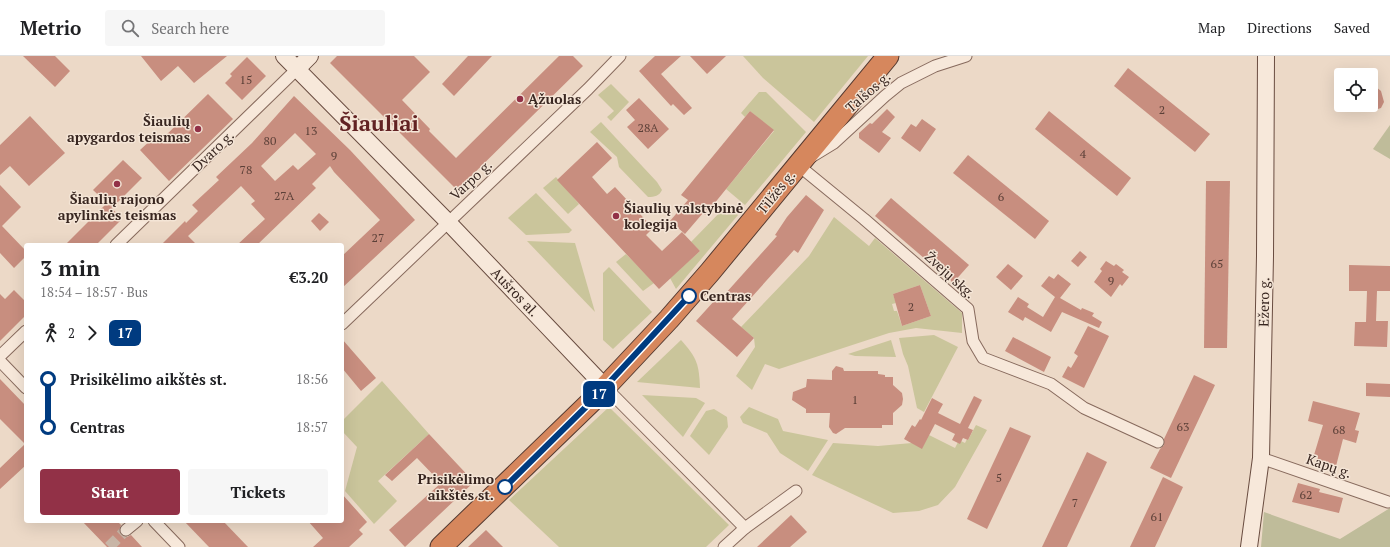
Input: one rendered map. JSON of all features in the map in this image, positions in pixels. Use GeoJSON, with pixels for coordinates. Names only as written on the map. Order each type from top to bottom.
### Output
{"type":"FeatureCollection","features":[{"type":"Feature","properties":{"kind":"highway","name":"Tilžės g."},"geometry":{"type":"LineString","coordinates":[[441,547],[605,387],[710,272],[888,56]]}},
{"type":"Feature","properties":{"kind":"main road","name":"Aušros al."},"geometry":{"type":"LineString","coordinates":[[284,56],[448,222],[605,387]]}},
{"type":"Feature","properties":{"kind":"main road","name":"Dvaro g."},"geometry":{"type":"LineString","coordinates":[[297,70],[310,56]]}},
{"type":"Feature","properties":{"kind":"main road","name":"Ežero g."},"geometry":{"type":"LineString","coordinates":[[1249,547],[1261,458],[1265,264],[1266,56]]}},
{"type":"Feature","properties":{"kind":"street","name":"Varpo g."},"geometry":{"type":"LineString","coordinates":[[344,322],[588,89],[620,56]]}},
{"type":"Feature","properties":{"kind":"street","name":"Talšos g."},"geometry":{"type":"LineString","coordinates":[[798,165],[834,143],[901,83],[935,66],[966,56]]}},
{"type":"Feature","properties":{"kind":"street","name":"Dvaro g."},"geometry":{"type":"LineString","coordinates":[[118,243],[297,70]]}},
{"type":"Feature","properties":{"kind":"street","name":"Žvejų skg."},"geometry":{"type":"LineString","coordinates":[[798,165],[864,219],[968,309],[973,341],[983,358],[1051,384],[1084,408],[1158,442]]}},
{"type":"Feature","properties":{"kind":"street"},"geometry":{"type":"LineString","coordinates":[[0,356],[24,333]]}},
{"type":"Feature","properties":{"kind":"street"},"geometry":{"type":"LineString","coordinates":[[0,361],[24,386]]}},
{"type":"Feature","properties":{"kind":"street","name":"Aušros al."},"geometry":{"type":"LineString","coordinates":[[605,387],[745,528]]}},
{"type":"Feature","properties":{"kind":"street","name":"Kapų g."},"geometry":{"type":"LineString","coordinates":[[1261,458],[1388,502]]}},
{"type":"Feature","properties":{"kind":"street"},"geometry":{"type":"LineString","coordinates":[[724,547],[745,528],[796,491]]}},
{"type":"Feature","properties":{"kind":"street"},"geometry":{"type":"LineString","coordinates":[[126,530],[135,523]]}},
{"type":"Feature","properties":{"kind":"street"},"geometry":{"type":"LineString","coordinates":[[156,523],[179,547]]}},
{"type":"Feature","properties":{"kind":"shaded area"},"geometry":{"type":"Polygon","coordinates":[[[743,56],[868,56],[814,122],[763,78],[743,56]]]}},
{"type":"Feature","properties":{"kind":"shaded area"},"geometry":{"type":"Polygon","coordinates":[[[611,84],[629,102],[611,121],[607,117],[614,111],[598,95],[611,84]]]}},
{"type":"Feature","properties":{"kind":"shaded area"},"geometry":{"type":"Polygon","coordinates":[[[759,92],[766,92],[806,132],[745,205],[726,189],[774,131],[750,111],[745,117],[741,113],[759,92]]]}},
{"type":"Feature","properties":{"kind":"shaded area"},"geometry":{"type":"Polygon","coordinates":[[[601,122],[657,182],[662,190],[658,195],[648,197],[619,167],[617,157],[590,132],[601,122]]]}},
{"type":"Feature","properties":{"kind":"shaded area"},"geometry":{"type":"Polygon","coordinates":[[[1390,125],[1390,159],[1373,149],[1390,125]]]}},
{"type":"Feature","properties":{"kind":"shaded area"},"geometry":{"type":"Polygon","coordinates":[[[556,177],[579,204],[568,214],[543,188],[556,177]]]}},
{"type":"Feature","properties":{"kind":"shaded area"},"geometry":{"type":"Polygon","coordinates":[[[536,193],[572,230],[569,233],[526,235],[508,218],[536,193]]]}},
{"type":"Feature","properties":{"kind":"shaded area"},"geometry":{"type":"Polygon","coordinates":[[[726,206],[738,215],[676,289],[670,278],[700,251],[691,242],[726,206]]]}},
{"type":"Feature","properties":{"kind":"shaded area"},"geometry":{"type":"Polygon","coordinates":[[[834,217],[869,246],[875,238],[962,313],[962,333],[916,328],[889,333],[779,369],[765,364],[752,390],[736,376],[755,347],[754,338],[741,327],[809,256],[834,217]],[[920,285],[893,294],[896,303],[892,304],[894,311],[897,311],[902,326],[931,316],[920,285]]]}},
{"type":"Feature","properties":{"kind":"shaded area"},"geometry":{"type":"Polygon","coordinates":[[[527,241],[575,243],[595,312],[527,241]]]}},
{"type":"Feature","properties":{"kind":"shaded area"},"geometry":{"type":"Polygon","coordinates":[[[626,254],[654,283],[643,291],[616,262],[626,254]]]}},
{"type":"Feature","properties":{"kind":"shaded area"},"geometry":{"type":"Polygon","coordinates":[[[609,267],[652,312],[613,349],[603,340],[603,273],[609,267]]]}},
{"type":"Feature","properties":{"kind":"shaded area"},"geometry":{"type":"Polygon","coordinates":[[[934,335],[958,347],[924,412],[917,408],[908,366],[899,338],[934,335]]]}},
{"type":"Feature","properties":{"kind":"shaded area"},"geometry":{"type":"Polygon","coordinates":[[[681,340],[691,352],[698,367],[700,388],[637,382],[681,340]]]}},
{"type":"Feature","properties":{"kind":"shaded area"},"geometry":{"type":"Polygon","coordinates":[[[891,340],[896,357],[855,356],[848,354],[891,340]]]}},
{"type":"Feature","properties":{"kind":"shaded area"},"geometry":{"type":"Polygon","coordinates":[[[382,381],[429,434],[378,481],[397,501],[374,524],[345,491],[357,447],[344,433],[344,419],[382,381]]]}},
{"type":"Feature","properties":{"kind":"shaded area"},"geometry":{"type":"Polygon","coordinates":[[[642,395],[696,398],[705,403],[683,437],[642,395]]]}},
{"type":"Feature","properties":{"kind":"shaded area"},"geometry":{"type":"Polygon","coordinates":[[[609,407],[729,525],[706,547],[559,547],[509,500],[609,407]]]}},
{"type":"Feature","properties":{"kind":"shaded area"},"geometry":{"type":"Polygon","coordinates":[[[749,407],[778,419],[783,431],[828,440],[808,471],[780,453],[767,433],[743,423],[740,417],[749,407]]]}},
{"type":"Feature","properties":{"kind":"shaded area"},"geometry":{"type":"Polygon","coordinates":[[[714,409],[727,417],[728,427],[709,455],[690,436],[706,411],[714,409]]]}},
{"type":"Feature","properties":{"kind":"shaded area"},"geometry":{"type":"Polygon","coordinates":[[[976,425],[987,430],[955,487],[938,505],[919,511],[893,513],[812,475],[833,443],[878,446],[912,443],[922,448],[929,435],[955,448],[959,440],[965,443],[967,439],[968,440],[976,425]]]}},
{"type":"Feature","properties":{"kind":"shaded area"},"geometry":{"type":"Polygon","coordinates":[[[1390,508],[1390,547],[1261,547],[1264,512],[1340,539],[1390,508]]]}},
{"type":"Feature","properties":{"kind":"building"},"geometry":{"type":"Polygon","coordinates":[[[23,56],[55,56],[70,71],[55,87],[23,56]]]}},
{"type":"Feature","properties":{"kind":"building"},"geometry":{"type":"Polygon","coordinates":[[[141,56],[227,56],[194,83],[178,66],[161,81],[141,56]]]}},
{"type":"Feature","properties":{"kind":"building"},"geometry":{"type":"Polygon","coordinates":[[[337,56],[414,56],[430,72],[402,100],[430,129],[429,131],[456,158],[559,56],[573,56],[583,66],[457,190],[330,63],[337,56]]]}},
{"type":"Feature","properties":{"kind":"building"},"geometry":{"type":"Polygon","coordinates":[[[468,56],[492,56],[454,96],[442,84],[468,56]]]}},
{"type":"Feature","properties":{"kind":"building"},"geometry":{"type":"Polygon","coordinates":[[[655,56],[681,56],[661,74],[692,108],[684,115],[673,104],[671,106],[639,71],[655,56]]]}},
{"type":"Feature","properties":{"kind":"building"},"geometry":{"type":"Polygon","coordinates":[[[690,56],[726,56],[707,74],[690,56]]]}},
{"type":"Feature","properties":{"kind":"building"},"geometry":{"type":"Polygon","coordinates":[[[247,57],[266,76],[242,100],[225,83],[232,76],[230,74],[247,57]]]}},
{"type":"Feature","properties":{"kind":"building"},"geometry":{"type":"Polygon","coordinates":[[[1128,68],[1210,134],[1195,152],[1114,86],[1128,68]]]}},
{"type":"Feature","properties":{"kind":"building"},"geometry":{"type":"Polygon","coordinates":[[[1378,89],[1381,91],[1384,102],[1381,108],[1378,109],[1378,89]]]}},
{"type":"Feature","properties":{"kind":"building","name":"Šiaulių apygardos teismas"},"geometry":{"type":"Polygon","coordinates":[[[208,94],[233,119],[169,181],[140,150],[153,138],[158,143],[208,94]]]}},
{"type":"Feature","properties":{"kind":"building"},"geometry":{"type":"Polygon","coordinates":[[[294,96],[350,150],[415,220],[344,286],[344,254],[380,220],[330,166],[312,184],[316,188],[259,243],[239,243],[265,219],[251,204],[255,201],[241,186],[188,236],[195,243],[163,243],[185,221],[186,223],[198,211],[192,205],[219,180],[216,177],[252,143],[294,96]],[[295,133],[261,166],[275,181],[293,165],[298,170],[316,154],[295,133]]]}},
{"type":"Feature","properties":{"kind":"building"},"geometry":{"type":"Polygon","coordinates":[[[639,98],[669,129],[648,149],[627,127],[635,120],[626,110],[639,98]]]}},
{"type":"Feature","properties":{"kind":"building"},"geometry":{"type":"Polygon","coordinates":[[[887,109],[895,117],[882,132],[891,138],[879,153],[859,138],[859,133],[870,123],[872,124],[887,109]]]}},
{"type":"Feature","properties":{"kind":"building"},"geometry":{"type":"Polygon","coordinates":[[[750,111],[774,130],[705,215],[703,213],[685,234],[670,221],[688,200],[681,195],[750,111]]]}},
{"type":"Feature","properties":{"kind":"building"},"geometry":{"type":"Polygon","coordinates":[[[1049,111],[1131,178],[1117,196],[1035,129],[1049,111]]]}},
{"type":"Feature","properties":{"kind":"building"},"geometry":{"type":"Polygon","coordinates":[[[30,116],[65,153],[29,186],[10,166],[0,175],[0,145],[30,116]]]}},
{"type":"Feature","properties":{"kind":"building"},"geometry":{"type":"Polygon","coordinates":[[[922,119],[936,129],[920,152],[901,138],[911,124],[916,127],[922,119]]]}},
{"type":"Feature","properties":{"kind":"building","name":"Šiaulių valstybinė kolegija"},"geometry":{"type":"Polygon","coordinates":[[[597,142],[612,158],[592,177],[607,194],[615,187],[653,228],[646,235],[662,251],[682,232],[700,251],[659,289],[557,180],[597,142]]]}},
{"type":"Feature","properties":{"kind":"building"},"geometry":{"type":"Polygon","coordinates":[[[968,155],[1049,221],[1035,239],[953,173],[968,155]]]}},
{"type":"Feature","properties":{"kind":"building","name":"Šiaulių rajono apylinkės teismas"},"geometry":{"type":"Polygon","coordinates":[[[123,160],[142,178],[112,208],[93,190],[123,160]]]}},
{"type":"Feature","properties":{"kind":"building"},"geometry":{"type":"Polygon","coordinates":[[[1206,181],[1230,181],[1227,348],[1204,348],[1206,181]]]}},
{"type":"Feature","properties":{"kind":"building"},"geometry":{"type":"Polygon","coordinates":[[[0,185],[21,207],[2,226],[24,249],[24,258],[14,268],[0,253],[0,185]]]}},
{"type":"Feature","properties":{"kind":"building"},"geometry":{"type":"Polygon","coordinates":[[[806,195],[824,210],[798,253],[794,250],[732,319],[754,338],[737,357],[696,321],[715,300],[717,303],[777,236],[775,235],[787,217],[806,195]]]}},
{"type":"Feature","properties":{"kind":"building"},"geometry":{"type":"Polygon","coordinates":[[[891,198],[969,265],[953,283],[875,216],[891,198]]]}},
{"type":"Feature","properties":{"kind":"building"},"geometry":{"type":"Polygon","coordinates":[[[107,203],[122,219],[98,243],[67,243],[107,203]]]}},
{"type":"Feature","properties":{"kind":"building"},"geometry":{"type":"Polygon","coordinates":[[[319,213],[329,222],[320,231],[311,221],[319,213]]]}},
{"type":"Feature","properties":{"kind":"building"},"geometry":{"type":"Polygon","coordinates":[[[1080,251],[1087,257],[1078,267],[1071,261],[1080,251]]]}},
{"type":"Feature","properties":{"kind":"building"},"geometry":{"type":"Polygon","coordinates":[[[1106,261],[1114,266],[1116,264],[1124,270],[1122,272],[1129,277],[1122,286],[1120,284],[1111,297],[1094,282],[1102,271],[1100,269],[1106,261]]]}},
{"type":"Feature","properties":{"kind":"building"},"geometry":{"type":"Polygon","coordinates":[[[1008,264],[1023,276],[1011,290],[996,277],[1008,264]]]}},
{"type":"Feature","properties":{"kind":"building"},"geometry":{"type":"Polygon","coordinates":[[[1349,265],[1390,266],[1390,291],[1377,291],[1376,321],[1388,321],[1387,347],[1354,346],[1355,322],[1366,322],[1367,291],[1349,291],[1349,265]]]}},
{"type":"Feature","properties":{"kind":"building"},"geometry":{"type":"Polygon","coordinates":[[[1058,274],[1071,284],[1060,298],[1081,310],[1082,308],[1094,313],[1092,316],[1102,322],[1099,328],[1062,312],[1051,332],[1025,317],[1023,321],[1008,312],[1018,297],[1029,304],[1027,307],[1043,317],[1055,297],[1041,286],[1049,276],[1054,279],[1058,274]]]}},
{"type":"Feature","properties":{"kind":"building"},"geometry":{"type":"Polygon","coordinates":[[[920,285],[931,316],[902,326],[893,294],[920,285]]]}},
{"type":"Feature","properties":{"kind":"building"},"geometry":{"type":"Polygon","coordinates":[[[14,290],[24,300],[24,317],[0,341],[0,294],[5,299],[14,290]]]}},
{"type":"Feature","properties":{"kind":"building"},"geometry":{"type":"Polygon","coordinates":[[[1088,326],[1109,336],[1084,388],[1062,377],[1068,366],[1071,368],[1078,356],[1074,353],[1088,326]]]}},
{"type":"Feature","properties":{"kind":"building"},"geometry":{"type":"Polygon","coordinates":[[[1013,337],[1051,357],[1044,372],[1005,351],[1013,337]]]}},
{"type":"Feature","properties":{"kind":"building"},"geometry":{"type":"Polygon","coordinates":[[[344,341],[376,378],[361,391],[344,370],[344,341]]]}},
{"type":"Feature","properties":{"kind":"building"},"geometry":{"type":"Polygon","coordinates":[[[836,366],[843,368],[844,371],[878,371],[878,374],[885,375],[885,377],[893,377],[893,385],[902,393],[903,399],[902,405],[893,413],[893,425],[882,425],[882,428],[845,428],[836,434],[833,433],[829,427],[830,413],[806,413],[806,409],[792,400],[793,392],[806,387],[807,379],[832,380],[832,371],[836,366]]]}},
{"type":"Feature","properties":{"kind":"building"},"geometry":{"type":"Polygon","coordinates":[[[1194,375],[1215,385],[1171,478],[1150,468],[1160,449],[1164,445],[1164,439],[1194,375]]]}},
{"type":"Feature","properties":{"kind":"building"},"geometry":{"type":"Polygon","coordinates":[[[0,379],[24,404],[24,443],[0,419],[0,379]]]}},
{"type":"Feature","properties":{"kind":"building"},"geometry":{"type":"Polygon","coordinates":[[[1366,383],[1390,384],[1390,397],[1366,396],[1366,383]]]}},
{"type":"Feature","properties":{"kind":"building"},"geometry":{"type":"Polygon","coordinates":[[[974,396],[982,400],[968,428],[973,430],[968,440],[963,438],[960,444],[952,440],[955,434],[935,424],[922,449],[904,439],[912,425],[915,427],[920,419],[921,420],[932,398],[943,404],[938,413],[960,424],[974,396]]]}},
{"type":"Feature","properties":{"kind":"building"},"geometry":{"type":"Polygon","coordinates":[[[1313,401],[1360,413],[1355,430],[1359,431],[1356,443],[1343,439],[1335,470],[1316,465],[1318,456],[1314,455],[1323,425],[1308,421],[1313,401]]]}},
{"type":"Feature","properties":{"kind":"building"},"geometry":{"type":"Polygon","coordinates":[[[1010,427],[1031,436],[987,529],[967,519],[1010,427]]]}},
{"type":"Feature","properties":{"kind":"building"},"geometry":{"type":"Polygon","coordinates":[[[429,434],[474,482],[405,547],[389,530],[441,483],[417,458],[392,481],[385,475],[429,434]]]}},
{"type":"Feature","properties":{"kind":"building"},"geometry":{"type":"Polygon","coordinates":[[[24,445],[24,467],[0,489],[0,468],[24,445]]]}},
{"type":"Feature","properties":{"kind":"building"},"geometry":{"type":"Polygon","coordinates":[[[1087,452],[1107,462],[1067,547],[1042,547],[1087,452]]]}},
{"type":"Feature","properties":{"kind":"building"},"geometry":{"type":"Polygon","coordinates":[[[1163,477],[1183,487],[1155,547],[1130,547],[1163,477]]]}},
{"type":"Feature","properties":{"kind":"building"},"geometry":{"type":"Polygon","coordinates":[[[1298,483],[1320,489],[1319,492],[1343,498],[1339,513],[1292,502],[1298,483]]]}},
{"type":"Feature","properties":{"kind":"building"},"geometry":{"type":"Polygon","coordinates":[[[344,496],[367,522],[359,530],[363,534],[349,547],[313,547],[323,538],[310,523],[344,523],[344,496]]]}},
{"type":"Feature","properties":{"kind":"building"},"geometry":{"type":"Polygon","coordinates":[[[791,515],[807,532],[790,547],[757,547],[791,515]]]}},
{"type":"Feature","properties":{"kind":"building"},"geometry":{"type":"Polygon","coordinates":[[[84,523],[119,523],[121,525],[119,531],[121,535],[127,537],[131,535],[142,547],[107,547],[84,523]]]}},
{"type":"Feature","properties":{"kind":"building"},"geometry":{"type":"Polygon","coordinates":[[[186,523],[225,523],[248,547],[209,547],[186,523]]]}},
{"type":"Feature","properties":{"kind":"building"},"geometry":{"type":"Polygon","coordinates":[[[486,530],[503,547],[468,547],[486,530]]]}},
{"type":"Feature","properties":{"kind":"tunnel"},"geometry":{"type":"LineString","coordinates":[[109,547],[126,530]]}},
{"type":"Feature","properties":{"kind":"bus line","name":"17"},"geometry":{"type":"LineString","coordinates":[[505,487],[594,399],[689,296]]}},
{"type":"Feature","properties":{"kind":"place","name":"Ąžuolas"},"geometry":{"type":"Point","coordinates":[520,99]}},
{"type":"Feature","properties":{"kind":"place","name":"Šiaulių apygardos teismas"},"geometry":{"type":"Point","coordinates":[198,129]}},
{"type":"Feature","properties":{"kind":"place","name":"Šiaulių rajono apylinkės teismas"},"geometry":{"type":"Point","coordinates":[117,184]}},
{"type":"Feature","properties":{"kind":"place","name":"Šiaulių valstybinė kolegija"},"geometry":{"type":"Point","coordinates":[616,216]}},
{"type":"Feature","properties":{"kind":"place","name":"Centras"},"geometry":{"type":"Point","coordinates":[689,296]}},
{"type":"Feature","properties":{"kind":"place","name":"Prisikėlimo aikštės st."},"geometry":{"type":"Point","coordinates":[505,487]}},
{"type":"Feature","properties":{"kind":"district","name":"Šiauliai"},"geometry":{"type":"Point","coordinates":[379,123]}}]}
